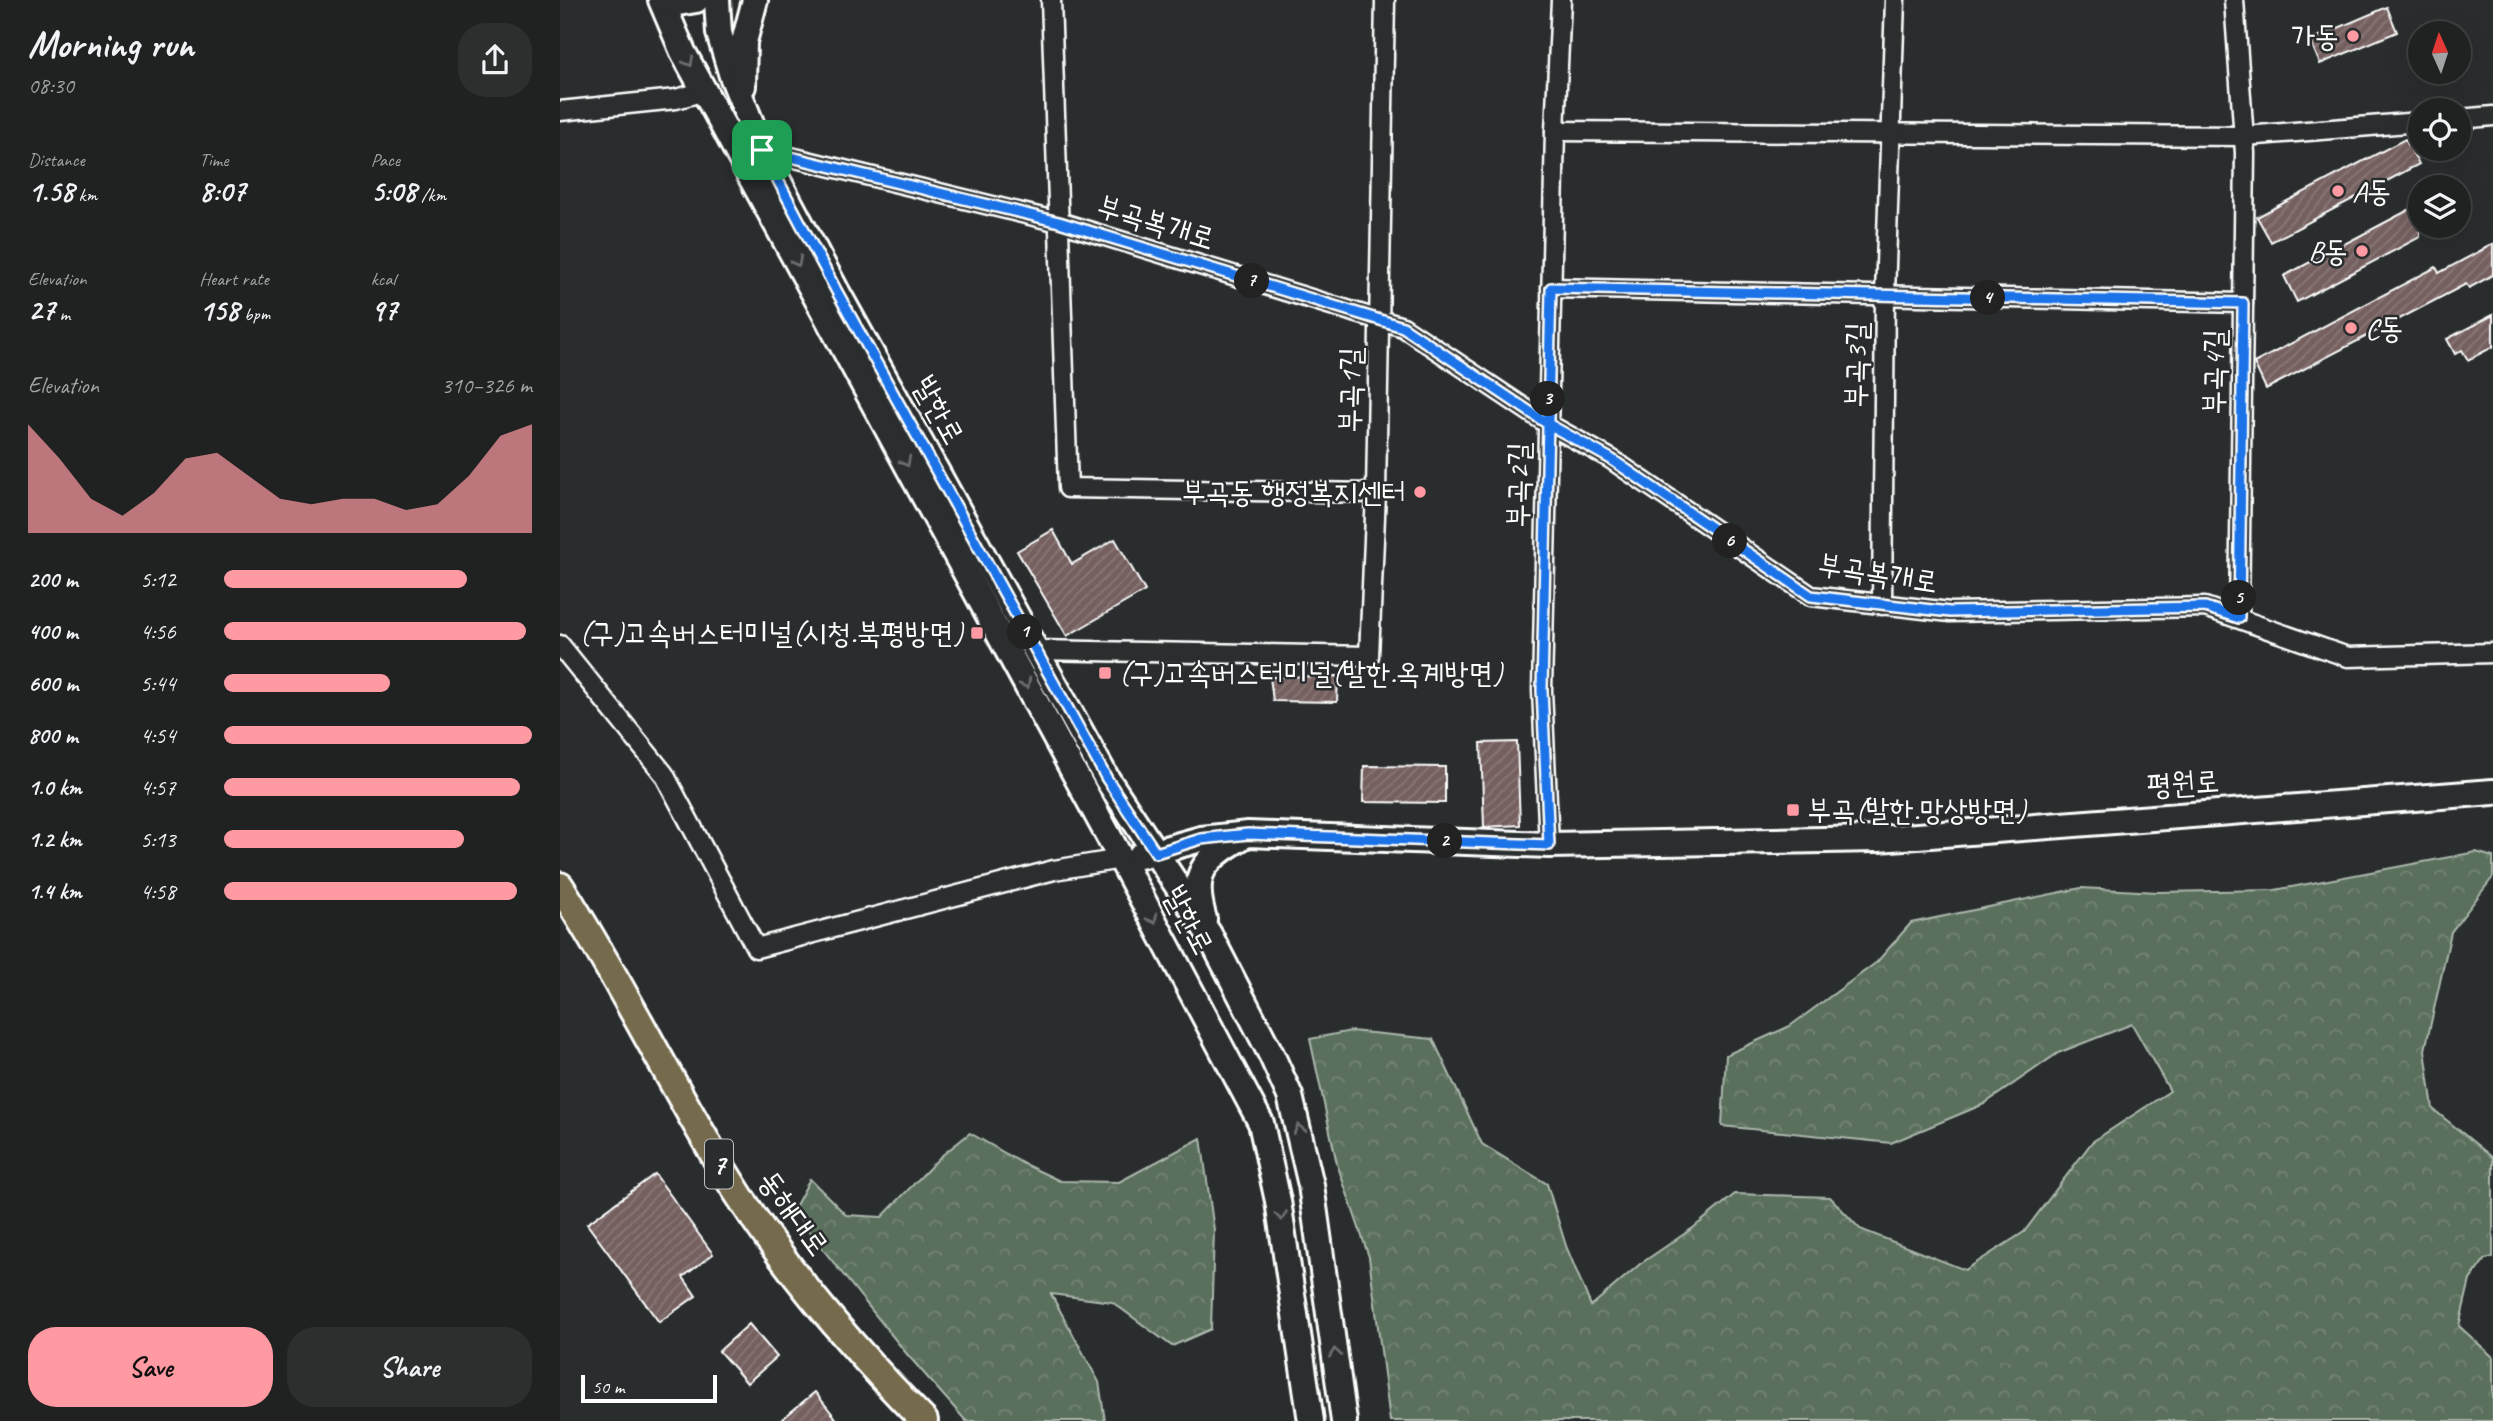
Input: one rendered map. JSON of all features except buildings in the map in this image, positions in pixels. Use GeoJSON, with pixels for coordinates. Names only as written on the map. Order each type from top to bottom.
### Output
{"type":"FeatureCollection","features":[{"type":"Feature","properties":{"kind":"main road","name":"동해대로"},"geometry":{"type":"LineString","coordinates":[[560,886],[736,1190],[819,1304],[922,1419]]}},
{"type":"Feature","properties":{"kind":"street"},"geometry":{"type":"LineString","coordinates":[[663,0],[678,3],[695,0]]}},
{"type":"Feature","properties":{"kind":"street","name":"발한로"},"geometry":{"type":"LineString","coordinates":[[663,0],[683,52],[1121,859],[1261,1123],[1278,1201],[1311,1421]]}},
{"type":"Feature","properties":{"kind":"street","name":"발한로"},"geometry":{"type":"LineString","coordinates":[[717,0],[719,33],[762,150],[836,290],[1107,779],[1209,934],[1290,1096],[1311,1185],[1344,1421]]}},
{"type":"Feature","properties":{"kind":"street"},"geometry":{"type":"LineString","coordinates":[[742,101],[744,42],[755,0]]}},
{"type":"Feature","properties":{"kind":"street"},"geometry":{"type":"LineString","coordinates":[[1051,0],[1068,488],[1376,493]]}},
{"type":"Feature","properties":{"kind":"street","name":"부곡1길"},"geometry":{"type":"LineString","coordinates":[[1036,650],[1369,656],[1376,493],[1385,0]]}},
{"type":"Feature","properties":{"kind":"street","name":"부곡2길"},"geometry":{"type":"LineString","coordinates":[[1549,845],[1542,690],[1555,131],[1561,0]]}},
{"type":"Feature","properties":{"kind":"street","name":"부곡3길"},"geometry":{"type":"LineString","coordinates":[[1882,605],[1885,295],[1895,0]]}},
{"type":"Feature","properties":{"kind":"street","name":"부곡4길"},"geometry":{"type":"LineString","coordinates":[[2234,0],[2245,136],[2239,618]]}},
{"type":"Feature","properties":{"kind":"street"},"geometry":{"type":"LineString","coordinates":[[560,111],[676,99],[705,91]]}},
{"type":"Feature","properties":{"kind":"street"},"geometry":{"type":"LineString","coordinates":[[2471,118],[2493,116]]}},
{"type":"Feature","properties":{"kind":"street"},"geometry":{"type":"LineString","coordinates":[[1555,131],[2245,136],[2408,123]]}},
{"type":"Feature","properties":{"kind":"street","name":"부곡복개로"},"geometry":{"type":"LineString","coordinates":[[762,150],[1059,222],[1403,327],[1548,424],[1611,459],[1811,596],[1950,612],[2205,607],[2348,656],[2493,653]]}},
{"type":"Feature","properties":{"kind":"street"},"geometry":{"type":"LineString","coordinates":[[1551,288],[2243,303]]}},
{"type":"Feature","properties":{"kind":"street"},"geometry":{"type":"LineString","coordinates":[[560,645],[664,774],[756,948],[1054,870],[1121,859]]}},
{"type":"Feature","properties":{"kind":"street","name":"평원로"},"geometry":{"type":"LineString","coordinates":[[1121,859],[1156,853],[1201,839],[1248,834],[1549,845],[1878,839],[2493,792]]}},
{"type":"Feature","properties":{"kind":"street"},"geometry":{"type":"LineString","coordinates":[[1209,934],[1198,897],[1202,870],[1214,854],[1248,834]]}},
{"type":"Feature","properties":{"kind":"green space"},"geometry":{"type":"Polygon","coordinates":[[[2476,852],[2493,857],[2493,877],[2451,932],[2425,1050],[2433,1109],[2493,1158],[2493,1257],[2485,1259],[2470,1280],[2459,1326],[2493,1357],[2493,1421],[1390,1421],[1369,1257],[1337,1164],[1310,1039],[1351,1031],[1433,1039],[1482,1144],[1547,1184],[1566,1246],[1591,1306],[1640,1264],[1693,1228],[1735,1194],[1830,1197],[1860,1229],[1965,1270],[2024,1232],[2092,1142],[2170,1091],[2132,1024],[2058,1053],[1984,1104],[1891,1143],[1722,1126],[1726,1055],[1790,1026],[1877,962],[1911,923],[2081,888],[2158,892],[2275,890],[2476,852]]]}},
{"type":"Feature","properties":{"kind":"green space"},"geometry":{"type":"Polygon","coordinates":[[[970,1133],[1060,1181],[1119,1182],[1201,1138],[1214,1230],[1211,1329],[1172,1346],[1112,1302],[1051,1294],[1099,1382],[1105,1421],[966,1421],[906,1353],[805,1227],[794,1209],[810,1179],[846,1215],[882,1217],[940,1157],[970,1133]]]}},
{"type":"Feature","properties":{"kind":"place","name":"가동"},"geometry":{"type":"Point","coordinates":[2353,36]}},
{"type":"Feature","properties":{"kind":"place","name":"A동"},"geometry":{"type":"Point","coordinates":[2338,191]}},
{"type":"Feature","properties":{"kind":"place","name":"B동"},"geometry":{"type":"Point","coordinates":[2362,251]}},
{"type":"Feature","properties":{"kind":"place","name":"C동"},"geometry":{"type":"Point","coordinates":[2351,328]}},
{"type":"Feature","properties":{"kind":"place","name":"부곡동 행정복지센터"},"geometry":{"type":"Point","coordinates":[1420,492]}},
{"type":"Feature","properties":{"kind":"place","name":"(구)고속버스터미널(시청.북평방면)"},"geometry":{"type":"Point","coordinates":[977,633]}},
{"type":"Feature","properties":{"kind":"place","name":"(구)고속버스터미널(발한.옥계방면)"},"geometry":{"type":"Point","coordinates":[1105,673]}},
{"type":"Feature","properties":{"kind":"place","name":"부곡(발한.망상방면)"},"geometry":{"type":"Point","coordinates":[1793,810]}},
{"type":"Feature","properties":{"kind":"route"},"geometry":{"type":"LineString","coordinates":[[762,150],[836,290],[1107,779],[1156,853],[1201,839],[1248,834],[1549,845],[1542,690],[1548,424],[1551,288],[2243,303],[2239,618],[2205,607],[1950,612],[1811,596],[1611,459],[1548,424],[1403,327],[1059,222],[762,150]]}}]}
